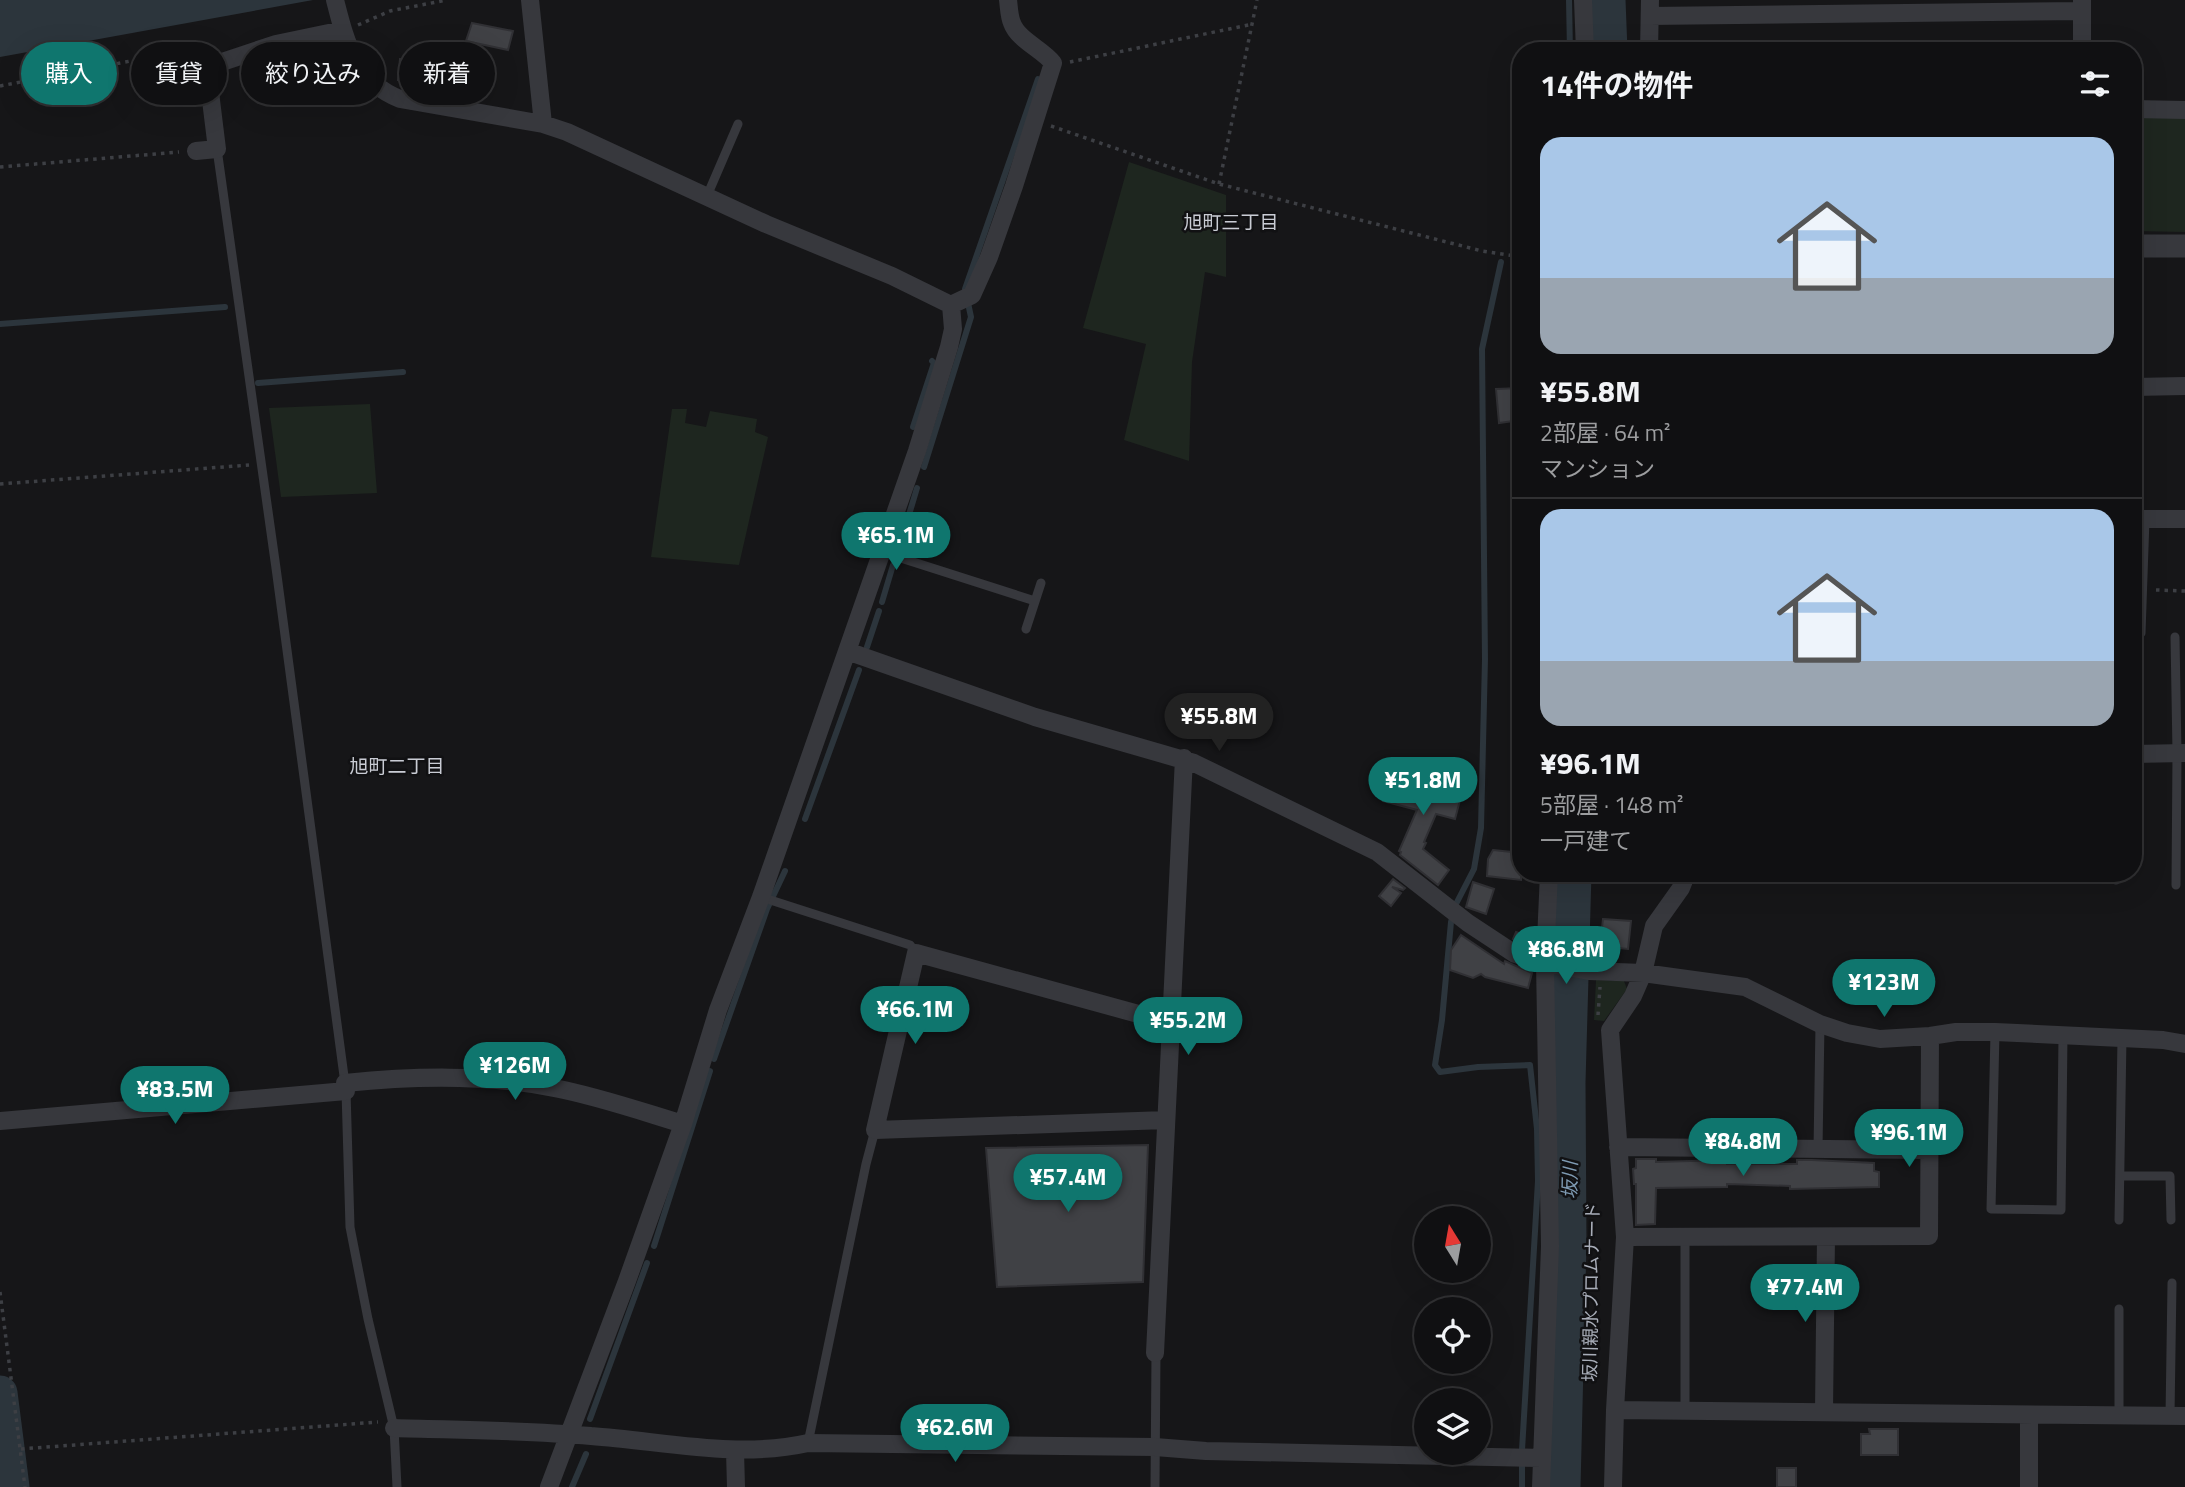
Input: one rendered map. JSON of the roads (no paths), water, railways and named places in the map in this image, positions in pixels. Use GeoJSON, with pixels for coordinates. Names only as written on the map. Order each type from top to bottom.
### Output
{"type":"FeatureCollection","features":[{"type":"Feature","properties":{"kind":"street"},"geometry":{"type":"LineString","coordinates":[[335,0],[349,49],[361,72],[383,93],[400,99],[543,124],[616,153],[789,234],[892,276],[951,305]]}},
{"type":"Feature","properties":{"kind":"street"},"geometry":{"type":"LineString","coordinates":[[530,0],[543,124]]}},
{"type":"Feature","properties":{"kind":"street"},"geometry":{"type":"LineString","coordinates":[[951,305],[972,295],[993,245],[1053,63],[1044,52],[1020,35],[1012,24],[1008,0]]}},
{"type":"Feature","properties":{"kind":"street"},"geometry":{"type":"LineString","coordinates":[[1583,0],[1585,42]]}},
{"type":"Feature","properties":{"kind":"street"},"geometry":{"type":"LineString","coordinates":[[1649,42],[1650,8],[2082,5],[2082,42]]}},
{"type":"Feature","properties":{"kind":"street"},"geometry":{"type":"LineString","coordinates":[[196,151],[217,149],[208,76],[213,65],[342,26]]}},
{"type":"Feature","properties":{"kind":"street"},"geometry":{"type":"LineString","coordinates":[[2142,109],[2185,110]]}},
{"type":"Feature","properties":{"kind":"street"},"geometry":{"type":"LineString","coordinates":[[2142,246],[2185,246]]}},
{"type":"Feature","properties":{"kind":"street"},"geometry":{"type":"LineString","coordinates":[[549,1487],[571,1434],[683,1124],[718,1010],[761,897],[917,451],[949,347],[953,329],[951,305]]}},
{"type":"Feature","properties":{"kind":"street"},"geometry":{"type":"LineString","coordinates":[[2142,387],[2185,386]]}},
{"type":"Feature","properties":{"kind":"street"},"geometry":{"type":"LineString","coordinates":[[2142,519],[2185,519]]}},
{"type":"Feature","properties":{"kind":"street"},"geometry":{"type":"LineString","coordinates":[[847,651],[1035,717],[1184,758],[1377,852],[1468,923],[1515,954],[1547,963],[1595,971],[1643,973],[1745,987],[1820,1024],[1847,1033],[1880,1039],[1955,1032],[1996,1032],[2163,1040],[2185,1044]]}},
{"type":"Feature","properties":{"kind":"street"},"geometry":{"type":"LineString","coordinates":[[2142,754],[2181,753]]}},
{"type":"Feature","properties":{"kind":"street"},"geometry":{"type":"LineString","coordinates":[[1155,1353],[1184,758]]}},
{"type":"Feature","properties":{"kind":"street"},"geometry":{"type":"LineString","coordinates":[[1541,1487],[1530,1458],[1551,1210],[1547,963],[1549,882]]}},
{"type":"Feature","properties":{"kind":"street"},"geometry":{"type":"LineString","coordinates":[[1613,1487],[1625,1237],[1610,1030],[1633,996],[1643,973],[1654,926],[1683,882]]}},
{"type":"Feature","properties":{"kind":"street"},"geometry":{"type":"LineString","coordinates":[[1166,1120],[876,1130],[916,953],[1171,1023]]}},
{"type":"Feature","properties":{"kind":"street"},"geometry":{"type":"LineString","coordinates":[[1625,1237],[1929,1236],[1930,1036]]}},
{"type":"Feature","properties":{"kind":"street"},"geometry":{"type":"LineString","coordinates":[[0,1121],[345,1087],[399,1078],[461,1078],[554,1088],[683,1124]]}},
{"type":"Feature","properties":{"kind":"street"},"geometry":{"type":"LineString","coordinates":[[1618,1147],[1928,1150]]}},
{"type":"Feature","properties":{"kind":"street"},"geometry":{"type":"LineString","coordinates":[[1824,1411],[1826,1237]]}},
{"type":"Feature","properties":{"kind":"street"},"geometry":{"type":"LineString","coordinates":[[1615,1409],[2177,1416]]}},
{"type":"Feature","properties":{"kind":"street"},"geometry":{"type":"LineString","coordinates":[[2029,1415],[2029,1487]]}},
{"type":"Feature","properties":{"kind":"street"},"geometry":{"type":"LineString","coordinates":[[394,1428],[571,1434],[735,1451],[808,1443],[1155,1447],[1206,1451],[1530,1458]]}},
{"type":"Feature","properties":{"kind":"street"},"geometry":{"type":"LineString","coordinates":[[735,1451],[736,1487]]}},
{"type":"Feature","properties":{"kind":"lane"},"geometry":{"type":"LineString","coordinates":[[706,196],[738,124]]}},
{"type":"Feature","properties":{"kind":"lane"},"geometry":{"type":"LineString","coordinates":[[217,149],[345,1087],[350,1227],[394,1428],[397,1487]]}},
{"type":"Feature","properties":{"kind":"lane"},"geometry":{"type":"LineString","coordinates":[[882,552],[1035,601]]}},
{"type":"Feature","properties":{"kind":"lane"},"geometry":{"type":"LineString","coordinates":[[2142,572],[2142,612]]}},
{"type":"Feature","properties":{"kind":"lane"},"geometry":{"type":"LineString","coordinates":[[1026,629],[1041,583]]}},
{"type":"Feature","properties":{"kind":"lane"},"geometry":{"type":"LineString","coordinates":[[2175,638],[2181,753],[2176,885]]}},
{"type":"Feature","properties":{"kind":"lane"},"geometry":{"type":"LineString","coordinates":[[761,897],[910,945],[916,953]]}},
{"type":"Feature","properties":{"kind":"lane"},"geometry":{"type":"LineString","coordinates":[[1818,1149],[1820,1024]]}},
{"type":"Feature","properties":{"kind":"lane"},"geometry":{"type":"LineString","coordinates":[[1996,1032],[1991,1209],[2061,1210],[2063,1035]]}},
{"type":"Feature","properties":{"kind":"lane"},"geometry":{"type":"LineString","coordinates":[[2119,1220],[2122,1038]]}},
{"type":"Feature","properties":{"kind":"lane"},"geometry":{"type":"LineString","coordinates":[[808,1443],[866,1164],[876,1130]]}},
{"type":"Feature","properties":{"kind":"lane"},"geometry":{"type":"LineString","coordinates":[[2121,1176],[2170,1176],[2171,1220]]}},
{"type":"Feature","properties":{"kind":"lane"},"geometry":{"type":"LineString","coordinates":[[1685,1238],[1685,1409]]}},
{"type":"Feature","properties":{"kind":"lane"},"geometry":{"type":"LineString","coordinates":[[2172,1283],[2177,1416]]}},
{"type":"Feature","properties":{"kind":"lane"},"geometry":{"type":"LineString","coordinates":[[2119,1309],[2119,1416]]}},
{"type":"Feature","properties":{"kind":"lane"},"geometry":{"type":"LineString","coordinates":[[1155,1353],[1155,1487]]}},
{"type":"Feature","properties":{"kind":"waterway"},"geometry":{"type":"LineString","coordinates":[[1569,0],[1570,42]]}},
{"type":"Feature","properties":{"kind":"waterway","name":"坂川"},"geometry":{"type":"LineString","coordinates":[[1608,0],[1610,42]]}},
{"type":"Feature","properties":{"kind":"waterway"},"geometry":{"type":"LineString","coordinates":[[924,467],[971,317],[965,289],[1038,79]]}},
{"type":"Feature","properties":{"kind":"waterway"},"geometry":{"type":"LineString","coordinates":[[1501,262],[1482,349],[1485,659],[1481,828],[1474,869],[1456,904],[1451,922],[1435,1065],[1440,1072],[1530,1065],[1537,1129],[1538,1181],[1522,1487]]}},
{"type":"Feature","properties":{"kind":"waterway"},"geometry":{"type":"LineString","coordinates":[[0,324],[225,307]]}},
{"type":"Feature","properties":{"kind":"waterway"},"geometry":{"type":"LineString","coordinates":[[913,427],[934,363],[932,361]]}},
{"type":"Feature","properties":{"kind":"waterway"},"geometry":{"type":"LineString","coordinates":[[258,383],[403,372]]}},
{"type":"Feature","properties":{"kind":"waterway"},"geometry":{"type":"LineString","coordinates":[[899,548],[917,488]]}},
{"type":"Feature","properties":{"kind":"waterway"},"geometry":{"type":"LineString","coordinates":[[882,602],[893,565]]}},
{"type":"Feature","properties":{"kind":"waterway"},"geometry":{"type":"LineString","coordinates":[[867,647],[879,611]]}},
{"type":"Feature","properties":{"kind":"waterway"},"geometry":{"type":"LineString","coordinates":[[805,819],[859,670]]}},
{"type":"Feature","properties":{"kind":"waterway"},"geometry":{"type":"LineString","coordinates":[[714,1059],[767,909],[785,871]]}},
{"type":"Feature","properties":{"kind":"waterway","name":"坂川"},"geometry":{"type":"LineString","coordinates":[[1563,1487],[1569,1244],[1568,1082],[1574,882]]}},
{"type":"Feature","properties":{"kind":"waterway"},"geometry":{"type":"LineString","coordinates":[[654,1246],[710,1071]]}},
{"type":"Feature","properties":{"kind":"waterway"},"geometry":{"type":"LineString","coordinates":[[590,1419],[647,1263]]}},
{"type":"Feature","properties":{"kind":"waterway"},"geometry":{"type":"LineString","coordinates":[[0,1393],[12,1487]]}},
{"type":"Feature","properties":{"kind":"waterway"},"geometry":{"type":"LineString","coordinates":[[572,1487],[586,1454]]}},
{"type":"Feature","properties":{"kind":"district","name":"旭町三丁目"},"geometry":{"type":"Point","coordinates":[1231,221]}},
{"type":"Feature","properties":{"kind":"district","name":"旭町二丁目"},"geometry":{"type":"Point","coordinates":[397,765]}}]}
